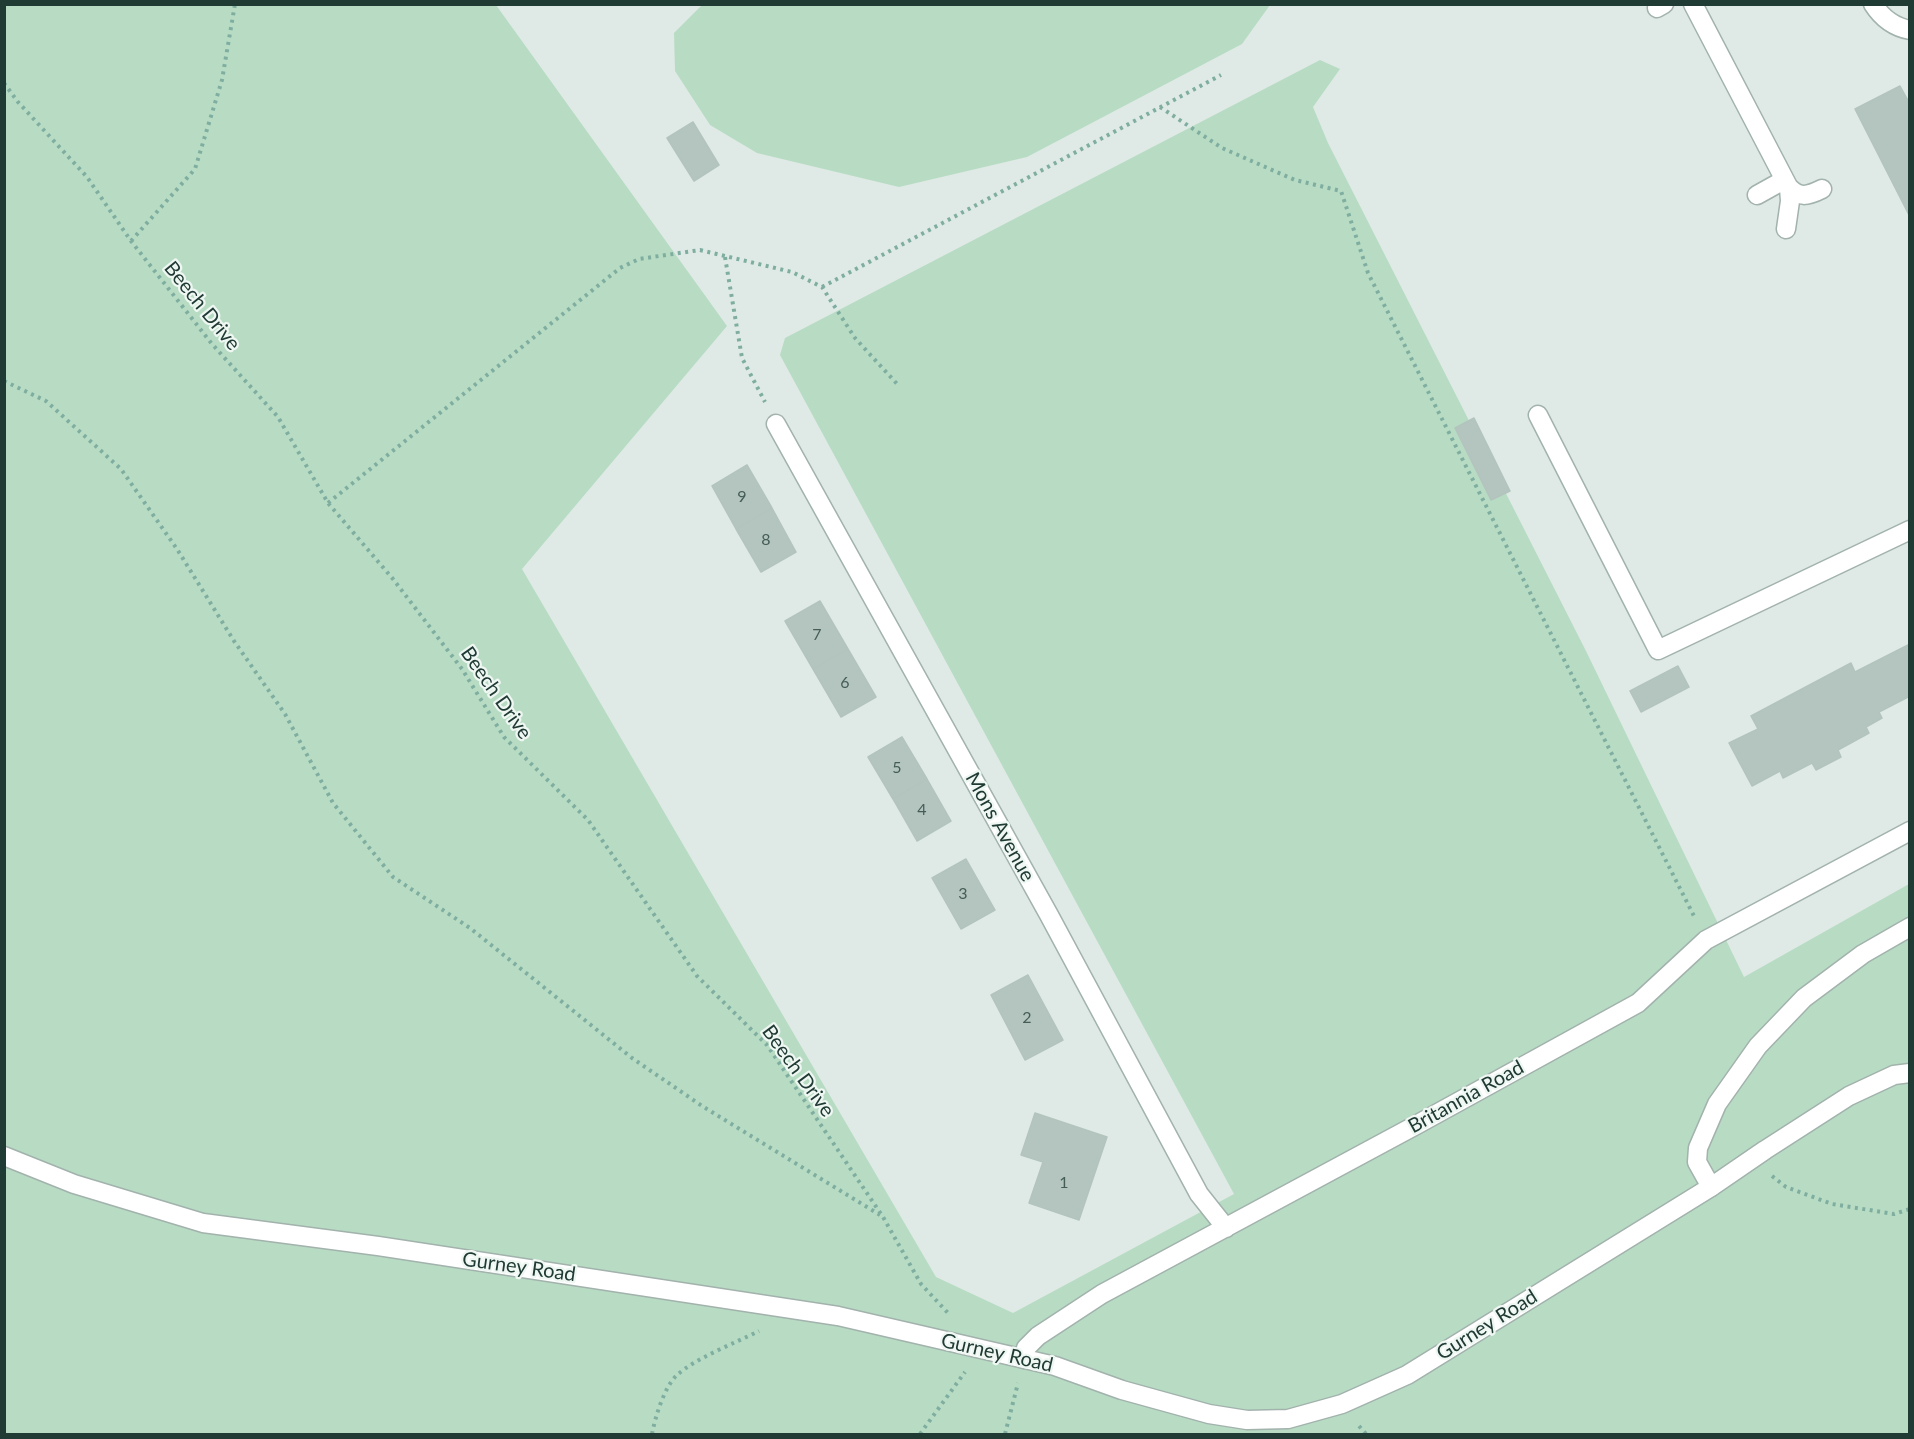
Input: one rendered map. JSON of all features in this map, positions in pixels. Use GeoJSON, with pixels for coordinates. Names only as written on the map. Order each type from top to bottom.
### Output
{"type":"FeatureCollection","features":[{"type":"Feature","properties":{"kind":"street"},"geometry":{"type":"LineString","coordinates":[[1693,4],[1786,183],[1790,201],[1786,229]]}},
{"type":"Feature","properties":{"kind":"street"},"geometry":{"type":"LineString","coordinates":[[1873,4],[1888,22],[1910,30]]}},
{"type":"Feature","properties":{"kind":"street"},"geometry":{"type":"LineString","coordinates":[[1786,183],[1800,195],[1811,195],[1821,189]]}},
{"type":"Feature","properties":{"kind":"street"},"geometry":{"type":"LineString","coordinates":[[1757,195],[1786,183]]}},
{"type":"Feature","properties":{"kind":"street"},"geometry":{"type":"LineString","coordinates":[[1538,415],[1659,650],[1910,530]]}},
{"type":"Feature","properties":{"kind":"street","name":"Mons Avenue"},"geometry":{"type":"LineString","coordinates":[[776,424],[1049,915],[1199,1194],[1226,1228]]}},
{"type":"Feature","properties":{"kind":"street","name":"Britannia Road"},"geometry":{"type":"LineString","coordinates":[[1023,1359],[1026,1348],[1038,1336],[1102,1294],[1638,1003],[1706,940],[1910,831]]}},
{"type":"Feature","properties":{"kind":"street"},"geometry":{"type":"LineString","coordinates":[[1711,1188],[1698,1162],[1698,1148],[1717,1104],[1758,1046],[1804,998],[1863,954],[1910,927]]}},
{"type":"Feature","properties":{"kind":"street","name":"Gurney Road"},"geometry":{"type":"LineString","coordinates":[[4,1156],[74,1184],[203,1223],[378,1246],[726,1297],[838,1316],[1055,1366],[1122,1390],[1209,1414],[1247,1420],[1288,1419],[1342,1404],[1407,1375],[1711,1188],[1849,1096],[1894,1075],[1910,1073]]}},
{"type":"Feature","properties":{"kind":"path"},"geometry":{"type":"LineString","coordinates":[[131,242],[195,169],[222,80],[235,4]]}},
{"type":"Feature","properties":{"kind":"path"},"geometry":{"type":"LineString","coordinates":[[822,287],[1221,75]]}},
{"type":"Feature","properties":{"kind":"path","name":"Beech Drive"},"geometry":{"type":"LineString","coordinates":[[4,83],[18,102],[87,177],[131,242],[212,344],[278,417],[328,503],[393,579],[462,669],[504,737],[588,820],[697,976],[767,1045],[883,1217],[921,1284],[951,1317]]}},
{"type":"Feature","properties":{"kind":"path"},"geometry":{"type":"LineString","coordinates":[[1160,107],[1222,148],[1295,180],[1341,191],[1368,273],[1706,940]]}},
{"type":"Feature","properties":{"kind":"path"},"geometry":{"type":"LineString","coordinates":[[328,503],[620,268],[639,259],[700,250],[792,272],[822,287],[855,339],[898,385]]}},
{"type":"Feature","properties":{"kind":"path"},"geometry":{"type":"LineString","coordinates":[[724,257],[742,358],[776,424]]}},
{"type":"Feature","properties":{"kind":"path"},"geometry":{"type":"LineString","coordinates":[[4,381],[46,401],[121,469],[177,549],[234,641],[285,714],[333,803],[393,877],[470,928],[632,1058],[702,1106],[883,1217]]}},
{"type":"Feature","properties":{"kind":"path"},"geometry":{"type":"LineString","coordinates":[[1765,1150],[1769,1173],[1786,1187],[1832,1204],[1894,1214],[1910,1209]]}},
{"type":"Feature","properties":{"kind":"path"},"geometry":{"type":"LineString","coordinates":[[652,1434],[656,1413],[675,1376],[693,1364],[760,1331]]}},
{"type":"Feature","properties":{"kind":"path"},"geometry":{"type":"LineString","coordinates":[[920,1434],[981,1350]]}},
{"type":"Feature","properties":{"kind":"path"},"geometry":{"type":"LineString","coordinates":[[1005,1434],[1019,1378]]}},
{"type":"Feature","properties":{"kind":"green space"},"geometry":{"type":"Polygon","coordinates":[[[5,5],[496,5],[727,326],[522,569],[936,1277],[1013,1313],[1234,1194],[780,355],[785,338],[1320,60],[1340,69],[1313,107],[1328,143],[1586,651],[1744,977],[1909,884],[1909,1434],[5,1434],[5,5]]]}},
{"type":"Feature","properties":{"kind":"green space"},"geometry":{"type":"Polygon","coordinates":[[[702,5],[1270,5],[1242,44],[1027,157],[899,187],[757,153],[710,125],[675,71],[674,33],[702,5]]]}},
{"type":"Feature","properties":{"kind":"building"},"geometry":{"type":"Polygon","coordinates":[[[1900,86],[1910,104],[1910,217],[1855,109],[1900,86]]]}},
{"type":"Feature","properties":{"kind":"building"},"geometry":{"type":"Polygon","coordinates":[[[693,122],[719,165],[694,181],[667,138],[693,122]]]}},
{"type":"Feature","properties":{"kind":"building"},"geometry":{"type":"Polygon","coordinates":[[[1474,418],[1510,491],[1491,500],[1455,428],[1474,418]]]}},
{"type":"Feature","properties":{"kind":"building"},"geometry":{"type":"Polygon","coordinates":[[[747,465],[772,508],[736,529],[712,486],[747,465]]]}},
{"type":"Feature","properties":{"kind":"building"},"geometry":{"type":"Polygon","coordinates":[[[772,508],[796,552],[761,572],[736,529],[772,508]]]}},
{"type":"Feature","properties":{"kind":"building"},"geometry":{"type":"Polygon","coordinates":[[[820,601],[848,649],[813,669],[785,621],[820,601]]]}},
{"type":"Feature","properties":{"kind":"building"},"geometry":{"type":"Polygon","coordinates":[[[1910,644],[1910,696],[1879,712],[1882,718],[1866,727],[1869,733],[1838,750],[1841,757],[1816,770],[1812,763],[1783,778],[1780,771],[1752,786],[1729,743],[1758,729],[1751,716],[1851,663],[1855,672],[1910,644]]]}},
{"type":"Feature","properties":{"kind":"building"},"geometry":{"type":"Polygon","coordinates":[[[848,649],[876,697],[841,717],[813,669],[848,649]]]}},
{"type":"Feature","properties":{"kind":"building"},"geometry":{"type":"Polygon","coordinates":[[[1678,666],[1689,687],[1641,712],[1630,691],[1678,666]]]}},
{"type":"Feature","properties":{"kind":"building"},"geometry":{"type":"Polygon","coordinates":[[[902,737],[927,779],[893,799],[868,757],[902,737]]]}},
{"type":"Feature","properties":{"kind":"building"},"geometry":{"type":"Polygon","coordinates":[[[927,779],[951,821],[917,841],[893,799],[927,779]]]}},
{"type":"Feature","properties":{"kind":"building"},"geometry":{"type":"Polygon","coordinates":[[[966,859],[995,910],[961,929],[932,878],[966,859]]]}},
{"type":"Feature","properties":{"kind":"building"},"geometry":{"type":"Polygon","coordinates":[[[1028,975],[1063,1040],[1025,1060],[991,995],[1028,975]]]}},
{"type":"Feature","properties":{"kind":"building"},"geometry":{"type":"Polygon","coordinates":[[[1035,1113],[1107,1137],[1079,1220],[1029,1203],[1043,1162],[1021,1155],[1035,1113]]]}}]}
